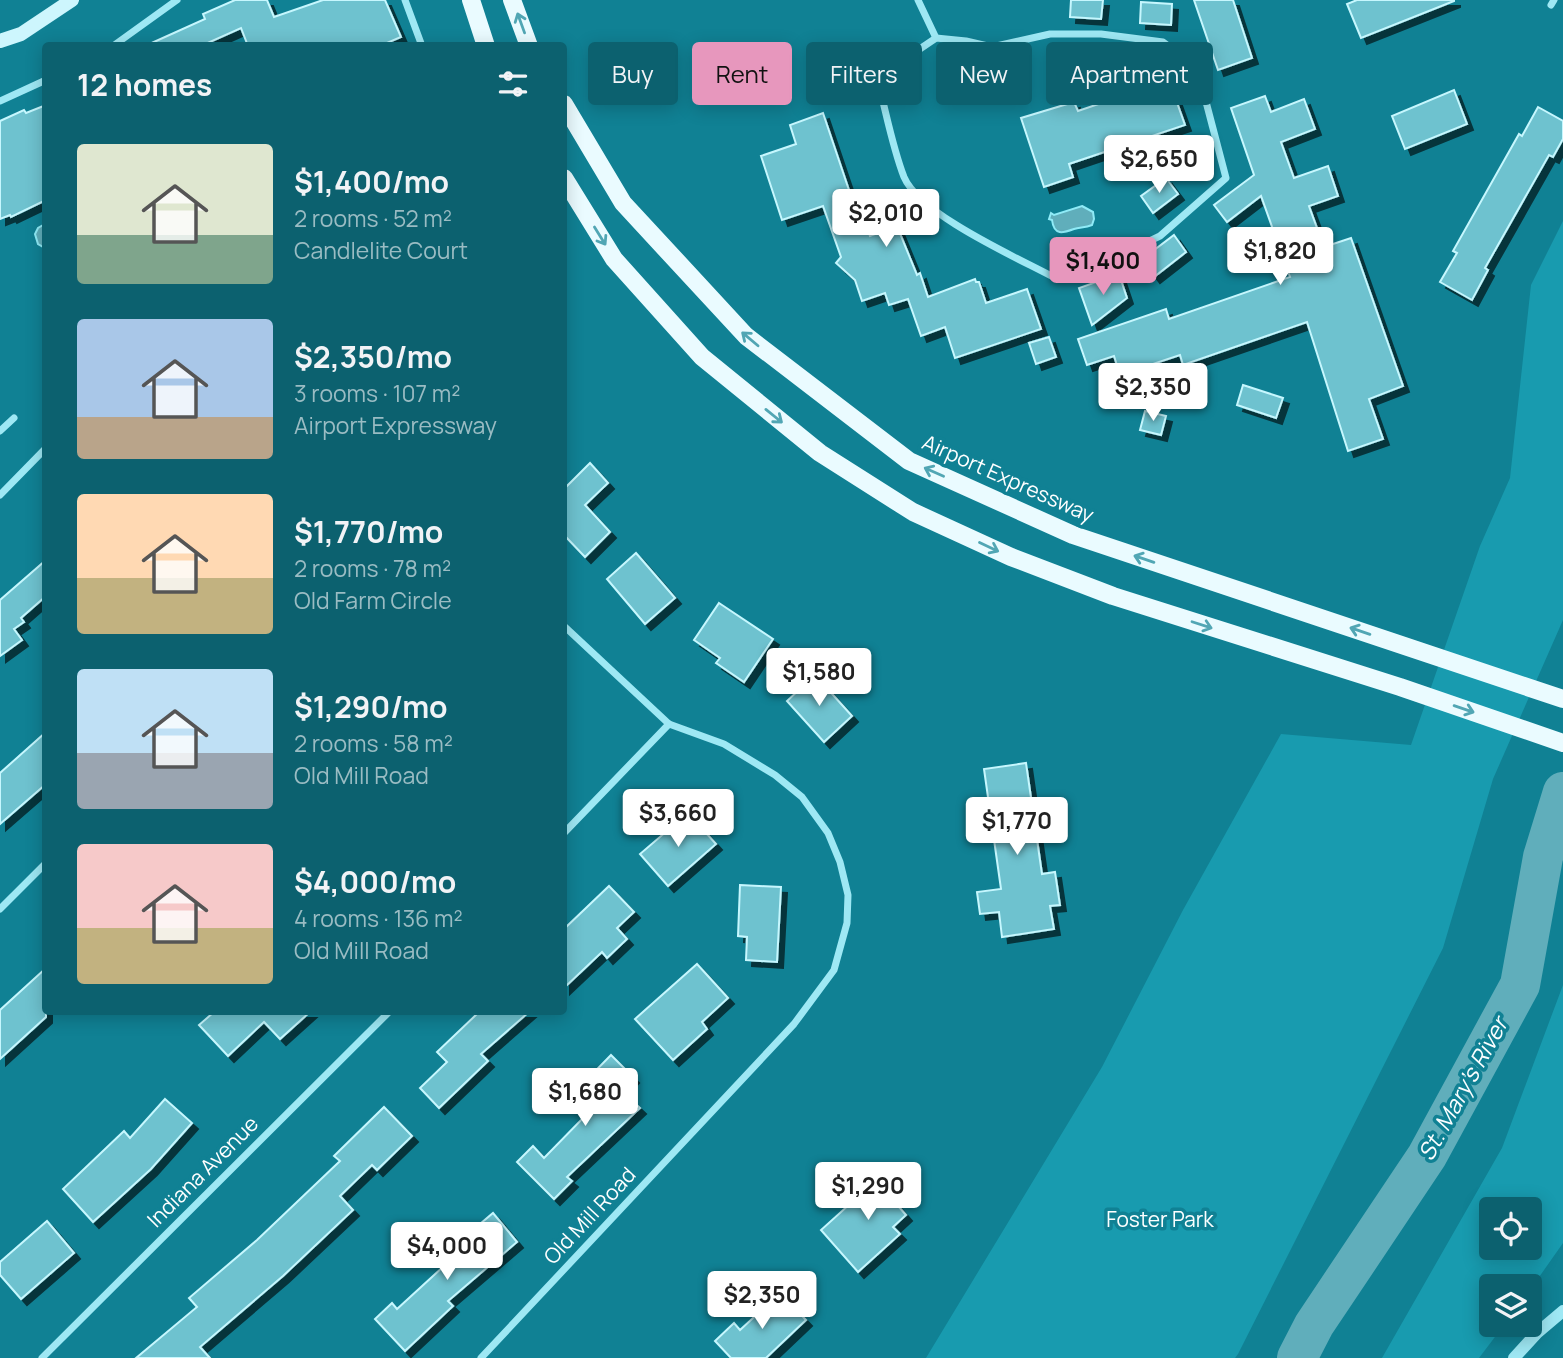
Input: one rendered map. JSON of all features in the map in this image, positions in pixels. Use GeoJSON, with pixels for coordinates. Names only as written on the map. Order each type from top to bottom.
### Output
{"type":"FeatureCollection","features":[{"type":"Feature","properties":{"kind":"main road"},"geometry":{"type":"LineString","coordinates":[[0,41],[22,34],[72,0]]}},
{"type":"Feature","properties":{"kind":"main road"},"geometry":{"type":"LineString","coordinates":[[471,0],[485,42]]}},
{"type":"Feature","properties":{"kind":"main road"},"geometry":{"type":"LineString","coordinates":[[512,0],[528,42]]}},
{"type":"Feature","properties":{"kind":"main road","name":"Airport Expressway"},"geometry":{"type":"LineString","coordinates":[[567,109],[623,202],[746,336],[909,461],[1073,535],[1563,699]]}},
{"type":"Feature","properties":{"kind":"main road"},"geometry":{"type":"LineString","coordinates":[[567,183],[614,259],[702,357],[820,453],[913,512],[1011,557],[1113,596],[1400,687],[1563,743]]}},
{"type":"Feature","properties":{"kind":"street"},"geometry":{"type":"LineString","coordinates":[[119,42],[177,0]]}},
{"type":"Feature","properties":{"kind":"street"},"geometry":{"type":"LineString","coordinates":[[405,0],[421,42]]}},
{"type":"Feature","properties":{"kind":"street"},"geometry":{"type":"LineString","coordinates":[[918,0],[936,38]]}},
{"type":"Feature","properties":{"kind":"street"},"geometry":{"type":"LineString","coordinates":[[1050,34],[1101,34],[1163,42],[1187,60],[1206,98],[1226,178],[1160,236],[1097,265],[1055,278],[964,229],[926,205],[905,179],[877,78],[936,38],[992,47],[1050,34]]}},
{"type":"Feature","properties":{"kind":"street"},"geometry":{"type":"LineString","coordinates":[[0,101],[42,82]]}},
{"type":"Feature","properties":{"kind":"street"},"geometry":{"type":"LineString","coordinates":[[0,431],[14,418]]}},
{"type":"Feature","properties":{"kind":"street"},"geometry":{"type":"LineString","coordinates":[[0,495],[42,452]]}},
{"type":"Feature","properties":{"kind":"street"},"geometry":{"type":"LineString","coordinates":[[567,629],[669,724],[567,830]]}},
{"type":"Feature","properties":{"kind":"street","name":"Old Mill Road"},"geometry":{"type":"LineString","coordinates":[[481,1358],[793,1024],[834,970],[847,923],[848,895],[840,862],[828,833],[802,797],[775,775],[724,744],[669,724]]}},
{"type":"Feature","properties":{"kind":"street"},"geometry":{"type":"LineString","coordinates":[[0,909],[42,867]]}},
{"type":"Feature","properties":{"kind":"street","name":"Indiana Avenue"},"geometry":{"type":"LineString","coordinates":[[42,1358],[386,1015]]}},
{"type":"Feature","properties":{"kind":"street"},"geometry":{"type":"LineString","coordinates":[[1514,1358],[1537,1333],[1563,1311]]}},
{"type":"Feature","properties":{"kind":"green space","name":"Foster Park"},"geometry":{"type":"Polygon","coordinates":[[[1563,221],[1563,620],[1493,779],[1443,948],[1238,1354],[1235,1358],[926,1358],[1102,1067],[1183,910],[1281,734],[1411,745],[1480,546],[1510,478],[1531,285],[1563,221]]]}},
{"type":"Feature","properties":{"kind":"green space"},"geometry":{"type":"Polygon","coordinates":[[[1563,985],[1563,1243],[1541,1274],[1479,1274],[1479,1337],[1495,1337],[1479,1358],[1382,1358],[1502,1148],[1563,985]]]}},
{"type":"Feature","properties":{"kind":"shaded area"},"geometry":{"type":"Polygon","coordinates":[[[1082,206],[1093,212],[1092,225],[1063,232],[1057,231],[1049,219],[1051,213],[1054,215],[1082,206]]]}},
{"type":"Feature","properties":{"kind":"shaded area"},"geometry":{"type":"Polygon","coordinates":[[[42,226],[42,246],[38,244],[35,234],[42,226]]]}},
{"type":"Feature","properties":{"kind":"building"},"geometry":{"type":"Polygon","coordinates":[[[235,0],[267,0],[274,17],[323,0],[385,0],[401,37],[389,42],[246,42],[241,28],[210,42],[154,42],[205,19],[203,14],[235,0]]]}},
{"type":"Feature","properties":{"kind":"building"},"geometry":{"type":"Polygon","coordinates":[[[1071,0],[1103,0],[1101,19],[1070,17],[1071,0]]]}},
{"type":"Feature","properties":{"kind":"building"},"geometry":{"type":"Polygon","coordinates":[[[1194,0],[1233,0],[1252,58],[1218,70],[1213,55],[1213,42],[1208,42],[1194,0]]]}},
{"type":"Feature","properties":{"kind":"building"},"geometry":{"type":"Polygon","coordinates":[[[1357,0],[1454,1],[1361,38],[1347,4],[1357,0]]]}},
{"type":"Feature","properties":{"kind":"building"},"geometry":{"type":"Polygon","coordinates":[[[1141,2],[1172,4],[1171,25],[1140,23],[1141,2]]]}},
{"type":"Feature","properties":{"kind":"building"},"geometry":{"type":"Polygon","coordinates":[[[1454,90],[1467,124],[1405,149],[1392,116],[1454,90]]]}},
{"type":"Feature","properties":{"kind":"building"},"geometry":{"type":"Polygon","coordinates":[[[1265,96],[1271,112],[1304,99],[1315,129],[1281,142],[1294,178],[1328,166],[1338,196],[1309,206],[1324,247],[1351,238],[1403,386],[1369,399],[1383,439],[1348,451],[1307,322],[1183,365],[1180,355],[1120,375],[1114,356],[1087,365],[1078,339],[1166,309],[1169,319],[1290,277],[1261,196],[1227,222],[1214,205],[1254,175],[1231,108],[1265,96]]]}},
{"type":"Feature","properties":{"kind":"building"},"geometry":{"type":"Polygon","coordinates":[[[1064,105],[1075,105],[1078,111],[1096,105],[1178,105],[1185,125],[1069,164],[1073,177],[1044,187],[1021,118],[1064,105]]]}},
{"type":"Feature","properties":{"kind":"building"},"geometry":{"type":"Polygon","coordinates":[[[42,107],[42,202],[11,217],[10,215],[0,219],[0,121],[24,110],[26,113],[42,107]]]}},
{"type":"Feature","properties":{"kind":"building"},"geometry":{"type":"Polygon","coordinates":[[[1538,107],[1563,121],[1563,139],[1553,157],[1549,155],[1485,268],[1488,270],[1472,300],[1440,282],[1457,253],[1453,251],[1519,134],[1522,136],[1538,107]]]}},
{"type":"Feature","properties":{"kind":"building"},"geometry":{"type":"Polygon","coordinates":[[[823,113],[851,196],[856,194],[870,236],[897,226],[917,275],[920,273],[928,297],[975,279],[979,282],[986,303],[1027,289],[1041,329],[955,358],[945,327],[921,336],[908,299],[889,305],[885,293],[862,301],[855,280],[836,263],[841,257],[823,206],[782,220],[761,156],[796,144],[790,125],[823,113]]]}},
{"type":"Feature","properties":{"kind":"building"},"geometry":{"type":"Polygon","coordinates":[[[1166,178],[1178,194],[1153,213],[1141,196],[1166,178]]]}},
{"type":"Feature","properties":{"kind":"building"},"geometry":{"type":"Polygon","coordinates":[[[1174,235],[1186,252],[1154,277],[1141,260],[1174,235]]]}},
{"type":"Feature","properties":{"kind":"building"},"geometry":{"type":"Polygon","coordinates":[[[1119,274],[1127,298],[1092,325],[1079,288],[1119,274]]]}},
{"type":"Feature","properties":{"kind":"building"},"geometry":{"type":"Polygon","coordinates":[[[1049,337],[1056,357],[1036,364],[1029,343],[1049,337]]]}},
{"type":"Feature","properties":{"kind":"building"},"geometry":{"type":"Polygon","coordinates":[[[1243,385],[1283,398],[1276,418],[1237,405],[1243,385]]]}},
{"type":"Feature","properties":{"kind":"building"},"geometry":{"type":"Polygon","coordinates":[[[1145,411],[1166,416],[1161,435],[1140,430],[1145,411]]]}},
{"type":"Feature","properties":{"kind":"building"},"geometry":{"type":"Polygon","coordinates":[[[590,463],[608,483],[585,505],[610,532],[585,557],[567,538],[567,486],[590,463]]]}},
{"type":"Feature","properties":{"kind":"building"},"geometry":{"type":"Polygon","coordinates":[[[636,553],[675,598],[645,624],[607,579],[636,553]]]}},
{"type":"Feature","properties":{"kind":"building"},"geometry":{"type":"Polygon","coordinates":[[[42,563],[42,600],[21,618],[24,622],[14,629],[22,640],[0,656],[0,600],[42,563]]]}},
{"type":"Feature","properties":{"kind":"building"},"geometry":{"type":"Polygon","coordinates":[[[719,603],[773,639],[744,682],[716,663],[720,658],[694,640],[719,603]]]}},
{"type":"Feature","properties":{"kind":"building"},"geometry":{"type":"Polygon","coordinates":[[[815,675],[852,716],[824,742],[787,701],[815,675]]]}},
{"type":"Feature","properties":{"kind":"building"},"geometry":{"type":"Polygon","coordinates":[[[42,736],[42,787],[0,824],[0,773],[42,736]]]}},
{"type":"Feature","properties":{"kind":"building"},"geometry":{"type":"Polygon","coordinates":[[[1026,763],[1042,874],[1055,872],[1060,905],[1050,906],[1054,929],[1002,937],[999,912],[980,914],[977,892],[1001,889],[984,769],[1026,763]]]}},
{"type":"Feature","properties":{"kind":"building"},"geometry":{"type":"Polygon","coordinates":[[[688,813],[716,844],[668,886],[640,854],[688,813]]]}},
{"type":"Feature","properties":{"kind":"building"},"geometry":{"type":"Polygon","coordinates":[[[740,885],[781,887],[777,962],[746,960],[747,937],[738,936],[740,885]]]}},
{"type":"Feature","properties":{"kind":"building"},"geometry":{"type":"Polygon","coordinates":[[[609,886],[634,912],[617,928],[627,939],[607,958],[602,952],[567,985],[567,926],[609,886]]]}},
{"type":"Feature","properties":{"kind":"building"},"geometry":{"type":"Polygon","coordinates":[[[697,964],[728,998],[702,1022],[707,1029],[673,1060],[635,1019],[697,964]]]}},
{"type":"Feature","properties":{"kind":"building"},"geometry":{"type":"Polygon","coordinates":[[[42,972],[42,1015],[46,1017],[0,1059],[0,1010],[42,972]]]}},
{"type":"Feature","properties":{"kind":"building"},"geometry":{"type":"Polygon","coordinates":[[[211,1015],[307,1015],[280,1039],[264,1022],[228,1056],[199,1025],[211,1015]]]}},
{"type":"Feature","properties":{"kind":"building"},"geometry":{"type":"Polygon","coordinates":[[[476,1015],[526,1015],[481,1054],[488,1061],[439,1108],[420,1088],[447,1062],[437,1052],[476,1015]]]}},
{"type":"Feature","properties":{"kind":"building"},"geometry":{"type":"Polygon","coordinates":[[[611,1055],[633,1077],[621,1090],[640,1108],[567,1177],[572,1181],[554,1199],[517,1162],[533,1146],[544,1158],[588,1113],[571,1096],[611,1055]]]}},
{"type":"Feature","properties":{"kind":"building"},"geometry":{"type":"Polygon","coordinates":[[[165,1099],[192,1123],[151,1169],[93,1222],[63,1189],[124,1131],[130,1138],[165,1099]]]}},
{"type":"Feature","properties":{"kind":"building"},"geometry":{"type":"Polygon","coordinates":[[[384,1107],[412,1136],[377,1170],[372,1165],[340,1196],[353,1210],[283,1276],[200,1347],[210,1358],[136,1358],[197,1307],[189,1298],[257,1240],[340,1161],[334,1156],[384,1107]]]}},
{"type":"Feature","properties":{"kind":"building"},"geometry":{"type":"Polygon","coordinates":[[[891,1167],[907,1185],[892,1199],[906,1215],[893,1227],[900,1234],[858,1272],[821,1230],[891,1167]]]}},
{"type":"Feature","properties":{"kind":"building"},"geometry":{"type":"Polygon","coordinates":[[[493,1213],[517,1242],[448,1301],[453,1306],[405,1351],[375,1319],[392,1303],[397,1309],[445,1265],[440,1258],[493,1213]]]}},
{"type":"Feature","properties":{"kind":"building"},"geometry":{"type":"Polygon","coordinates":[[[47,1221],[74,1253],[21,1299],[0,1275],[0,1262],[47,1221]]]}},
{"type":"Feature","properties":{"kind":"building"},"geometry":{"type":"Polygon","coordinates":[[[780,1293],[806,1320],[766,1358],[731,1358],[715,1341],[734,1323],[740,1330],[780,1293]]]}},
{"type":"Feature","properties":{"kind":"waterway","name":"St. Mary's River"},"geometry":{"type":"LineString","coordinates":[[1297,1358],[1314,1325],[1427,1156],[1520,985],[1543,857],[1563,792]]}}]}
